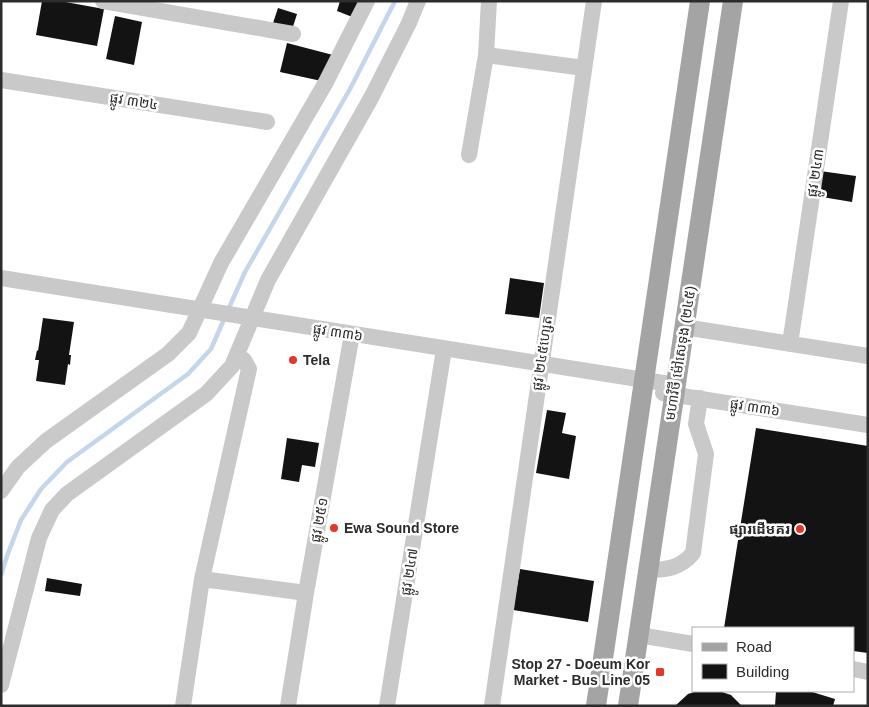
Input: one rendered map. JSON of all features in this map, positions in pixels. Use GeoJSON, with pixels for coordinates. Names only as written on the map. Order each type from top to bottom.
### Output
{"type":"FeatureCollection","features":[{"type":"Feature","properties":{"kind":"main road"},"geometry":{"type":"LineString","coordinates":[[596,706],[700,1]]}},
{"type":"Feature","properties":{"kind":"main road","name":"មហាវិថី ម៉ៅសេទុង (២៤៥)"},"geometry":{"type":"LineString","coordinates":[[628,706],[733,1]]}},
{"type":"Feature","properties":{"kind":"street"},"geometry":{"type":"LineString","coordinates":[[103,1],[293,34]]}},
{"type":"Feature","properties":{"kind":"street"},"geometry":{"type":"LineString","coordinates":[[1,491],[18,466],[46,441],[168,354],[189,333],[205,310],[221,263],[326,82],[367,1]]}},
{"type":"Feature","properties":{"kind":"street"},"geometry":{"type":"LineString","coordinates":[[1,685],[39,538],[52,510],[68,494],[206,394],[232,366],[250,318],[268,280],[371,98],[418,1]]}},
{"type":"Feature","properties":{"kind":"street"},"geometry":{"type":"LineString","coordinates":[[469,156],[486,54],[489,1]]}},
{"type":"Feature","properties":{"kind":"street","name":"ផ្លូវ ២៤៥ហ្សេត"},"geometry":{"type":"LineString","coordinates":[[492,706],[594,1]]}},
{"type":"Feature","properties":{"kind":"street","name":"ផ្លូវ ២៤៣"},"geometry":{"type":"LineString","coordinates":[[790,344],[841,1]]}},
{"type":"Feature","properties":{"kind":"street"},"geometry":{"type":"LineString","coordinates":[[486,54],[584,68]]}},
{"type":"Feature","properties":{"kind":"street","name":"ផ្លូវ ៣២៤"},"geometry":{"type":"LineString","coordinates":[[1,80],[267,122]]}},
{"type":"Feature","properties":{"kind":"street","name":"ផ្លូវ ៣៣៦"},"geometry":{"type":"LineString","coordinates":[[1,278],[540,364],[675,390],[700,398],[868,425]]}},
{"type":"Feature","properties":{"kind":"street"},"geometry":{"type":"LineString","coordinates":[[684,327],[868,356]]}},
{"type":"Feature","properties":{"kind":"street","name":"ផ្លូវ ២៥១"},"geometry":{"type":"LineString","coordinates":[[288,706],[352,334]]}},
{"type":"Feature","properties":{"kind":"street","name":"ផ្លូវ ២៤៧"},"geometry":{"type":"LineString","coordinates":[[387,706],[444,349]]}},
{"type":"Feature","properties":{"kind":"street"},"geometry":{"type":"LineString","coordinates":[[183,706],[202,579],[249,369],[244,360],[237,355]]}},
{"type":"Feature","properties":{"kind":"street"},"geometry":{"type":"LineString","coordinates":[[648,570],[667,570],[693,553],[706,454],[696,424],[700,398]]}},
{"type":"Feature","properties":{"kind":"street"},"geometry":{"type":"LineString","coordinates":[[202,579],[306,593]]}},
{"type":"Feature","properties":{"kind":"street"},"geometry":{"type":"LineString","coordinates":[[639,635],[692,644]]}},
{"type":"Feature","properties":{"kind":"street"},"geometry":{"type":"LineString","coordinates":[[854,669],[868,672]]}},
{"type":"Feature","properties":{"kind":"building"},"geometry":{"type":"Polygon","coordinates":[[[42,1],[60,1],[104,9],[97,46],[36,35],[42,1]]]}},
{"type":"Feature","properties":{"kind":"building"},"geometry":{"type":"Polygon","coordinates":[[[340,1],[361,1],[355,18],[337,11],[340,1]]]}},
{"type":"Feature","properties":{"kind":"building"},"geometry":{"type":"Polygon","coordinates":[[[278,8],[297,14],[291,33],[272,26],[278,8]]]}},
{"type":"Feature","properties":{"kind":"building"},"geometry":{"type":"Polygon","coordinates":[[[115,16],[142,22],[134,65],[106,59],[115,16]]]}},
{"type":"Feature","properties":{"kind":"building"},"geometry":{"type":"Polygon","coordinates":[[[287,43],[333,55],[326,82],[280,72],[287,43]]]}},
{"type":"Feature","properties":{"kind":"building"},"geometry":{"type":"Polygon","coordinates":[[[820,171],[856,176],[852,202],[816,196],[820,171]]]}},
{"type":"Feature","properties":{"kind":"building"},"geometry":{"type":"Polygon","coordinates":[[[510,278],[544,283],[539,318],[505,314],[510,278]]]}},
{"type":"Feature","properties":{"kind":"building"},"geometry":{"type":"Polygon","coordinates":[[[43,318],[74,322],[69,355],[71,355],[70,365],[68,364],[65,385],[36,381],[39,360],[35,360],[43,318]]]}},
{"type":"Feature","properties":{"kind":"building"},"geometry":{"type":"Polygon","coordinates":[[[547,410],[566,413],[562,433],[576,436],[569,479],[536,473],[547,410]]]}},
{"type":"Feature","properties":{"kind":"building","name":"ផ្សារដើមគរ"},"geometry":{"type":"Polygon","coordinates":[[[756,428],[868,446],[868,653],[854,651],[854,627],[724,627],[756,428]]]}},
{"type":"Feature","properties":{"kind":"building"},"geometry":{"type":"Polygon","coordinates":[[[287,438],[319,443],[315,467],[302,465],[299,482],[281,479],[287,438]]]}},
{"type":"Feature","properties":{"kind":"building"},"geometry":{"type":"Polygon","coordinates":[[[520,569],[594,581],[588,622],[513,610],[520,569]]]}},
{"type":"Feature","properties":{"kind":"building"},"geometry":{"type":"Polygon","coordinates":[[[47,578],[82,584],[80,596],[45,591],[47,578]]]}},
{"type":"Feature","properties":{"kind":"building"},"geometry":{"type":"Polygon","coordinates":[[[694,692],[722,692],[731,695],[742,706],[675,706],[688,694],[694,692]]]}},
{"type":"Feature","properties":{"kind":"building"},"geometry":{"type":"Polygon","coordinates":[[[776,692],[812,692],[835,699],[833,706],[775,706],[776,692]]]}},
{"type":"Feature","properties":{"kind":"waterway"},"geometry":{"type":"LineString","coordinates":[[228,310],[245,272],[350,89],[395,1]]}},
{"type":"Feature","properties":{"kind":"waterway"},"geometry":{"type":"LineString","coordinates":[[1,575],[21,520],[41,489],[67,462],[188,374],[211,349],[225,317]]}},
{"type":"Feature","properties":{"kind":"place","name":"Tela"},"geometry":{"type":"Point","coordinates":[293,360]}},
{"type":"Feature","properties":{"kind":"place","name":"Ewa Sound Store"},"geometry":{"type":"Point","coordinates":[334,528]}},
{"type":"Feature","properties":{"kind":"place","name":"ផ្សារដើមគរ"},"geometry":{"type":"Point","coordinates":[800,529]}},
{"type":"Feature","properties":{"kind":"place","name":"Stop 27 - Doeum Kor Market - Bus Line 05"},"geometry":{"type":"Point","coordinates":[660,672]}}]}
